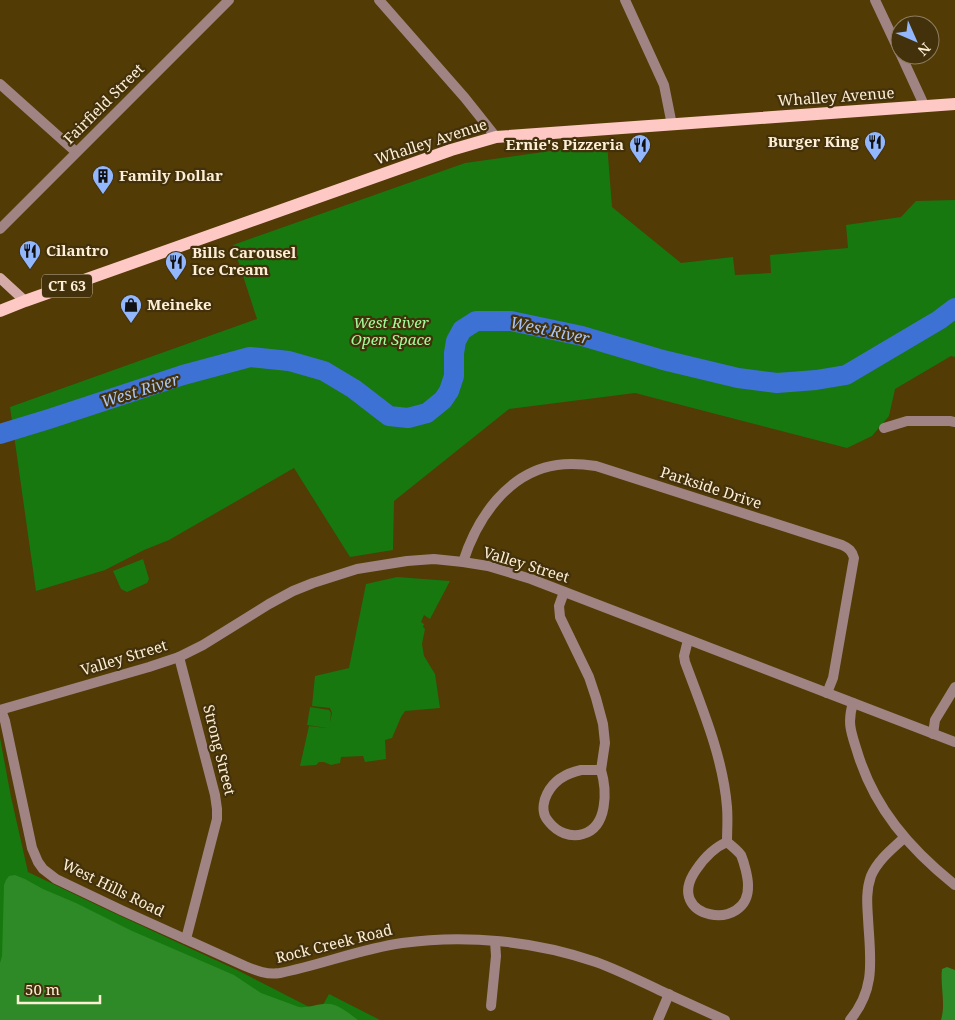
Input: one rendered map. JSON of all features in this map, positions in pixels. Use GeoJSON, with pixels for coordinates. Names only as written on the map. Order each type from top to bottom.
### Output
{"type":"FeatureCollection","features":[{"type":"Feature","properties":{"kind":"main road","name":"Whalley Avenue"},"geometry":{"type":"LineString","coordinates":[[0,311],[451,150],[496,137],[955,104]]}},
{"type":"Feature","properties":{"kind":"main road"},"geometry":{"type":"LineString","coordinates":[[0,278],[25,301]]}},
{"type":"Feature","properties":{"kind":"street","name":"Fairfield Street"},"geometry":{"type":"LineString","coordinates":[[0,229],[229,0]]}},
{"type":"Feature","properties":{"kind":"street"},"geometry":{"type":"LineString","coordinates":[[379,0],[465,98],[496,137]]}},
{"type":"Feature","properties":{"kind":"street"},"geometry":{"type":"LineString","coordinates":[[625,0],[664,85],[672,124]]}},
{"type":"Feature","properties":{"kind":"street"},"geometry":{"type":"LineString","coordinates":[[875,0],[890,32]]}},
{"type":"Feature","properties":{"kind":"street"},"geometry":{"type":"LineString","coordinates":[[905,65],[925,107]]}},
{"type":"Feature","properties":{"kind":"street"},"geometry":{"type":"LineString","coordinates":[[0,84],[76,152]]}},
{"type":"Feature","properties":{"kind":"street"},"geometry":{"type":"LineString","coordinates":[[884,428],[907,421],[955,422]]}},
{"type":"Feature","properties":{"kind":"street","name":"Parkside Drive"},"geometry":{"type":"LineString","coordinates":[[463,562],[467,548],[483,518],[512,484],[538,469],[564,464],[596,466],[842,545],[849,548],[854,558],[833,678],[827,693]]}},
{"type":"Feature","properties":{"kind":"street","name":"Valley Street"},"geometry":{"type":"LineString","coordinates":[[0,710],[179,657],[203,646],[269,604],[313,582],[357,569],[434,559],[488,566],[531,579],[955,742]]}},
{"type":"Feature","properties":{"kind":"street"},"geometry":{"type":"LineString","coordinates":[[564,592],[559,606],[560,618],[589,677],[603,724],[605,743],[601,770],[606,800],[600,819],[594,828],[585,834],[574,836],[562,833],[545,816],[544,803],[548,792],[555,783],[571,772],[601,770]]}},
{"type":"Feature","properties":{"kind":"street"},"geometry":{"type":"LineString","coordinates":[[688,640],[685,662],[717,753],[723,782],[727,806],[727,842],[740,855],[748,883],[748,894],[744,903],[733,912],[718,916],[708,915],[698,910],[692,904],[688,896],[688,888],[691,878],[708,854],[717,846],[727,842]]}},
{"type":"Feature","properties":{"kind":"street","name":"Strong Street"},"geometry":{"type":"LineString","coordinates":[[179,657],[217,809],[216,820],[186,939]]}},
{"type":"Feature","properties":{"kind":"street"},"geometry":{"type":"LineString","coordinates":[[933,734],[935,720],[955,687]]}},
{"type":"Feature","properties":{"kind":"street"},"geometry":{"type":"LineString","coordinates":[[853,703],[850,711],[850,723],[859,758],[870,786],[904,838],[929,864],[955,885]]}},
{"type":"Feature","properties":{"kind":"street","name":"West Hills Road"},"geometry":{"type":"LineString","coordinates":[[0,710],[5,721],[32,848],[44,870],[56,879],[136,917],[245,966],[269,974]]}},
{"type":"Feature","properties":{"kind":"street"},"geometry":{"type":"LineString","coordinates":[[850,1020],[858,1010],[870,981],[866,898],[868,885],[877,865],[904,838]]}},
{"type":"Feature","properties":{"kind":"street","name":"Rock Creek Road"},"geometry":{"type":"LineString","coordinates":[[269,974],[296,969],[373,948],[402,943],[436,939],[495,941],[539,947],[596,962],[725,1020]]}},
{"type":"Feature","properties":{"kind":"street"},"geometry":{"type":"LineString","coordinates":[[491,1006],[496,956],[495,941]]}},
{"type":"Feature","properties":{"kind":"street"},"geometry":{"type":"LineString","coordinates":[[658,1020],[668,994]]}},
{"type":"Feature","properties":{"kind":"green space","name":"West River Open Space"},"geometry":{"type":"Polygon","coordinates":[[[607,143],[612,207],[681,263],[733,257],[735,275],[771,273],[770,255],[848,248],[846,225],[901,217],[916,201],[955,200],[955,357],[951,356],[895,389],[889,416],[872,436],[847,448],[635,393],[509,409],[394,501],[393,550],[350,557],[294,468],[169,540],[144,550],[105,570],[36,591],[10,407],[257,319],[233,245],[465,163],[607,143]]]}},
{"type":"Feature","properties":{"kind":"green space"},"geometry":{"type":"Polygon","coordinates":[[[143,559],[149,579],[147,583],[127,592],[121,589],[113,571],[143,559]]]}},
{"type":"Feature","properties":{"kind":"green space"},"geometry":{"type":"Polygon","coordinates":[[[397,577],[450,581],[430,619],[424,615],[421,622],[424,624],[423,627],[425,629],[422,644],[424,656],[435,674],[440,708],[405,711],[392,738],[385,740],[386,759],[365,762],[363,756],[341,757],[340,763],[331,765],[319,762],[316,765],[300,766],[309,726],[327,728],[307,725],[310,707],[329,710],[331,713],[330,722],[332,713],[330,708],[312,706],[315,676],[349,668],[366,584],[397,577]]]}},
{"type":"Feature","properties":{"kind":"green space"},"geometry":{"type":"Polygon","coordinates":[[[0,738],[28,872],[237,970],[319,1012],[329,994],[380,1020],[0,1020],[0,738]]]}},
{"type":"Feature","properties":{"kind":"green space"},"geometry":{"type":"Polygon","coordinates":[[[15,875],[130,930],[234,975],[261,993],[299,1007],[323,1004],[333,1005],[358,1020],[0,1020],[0,963],[2,956],[4,885],[9,876],[15,875]]]}},
{"type":"Feature","properties":{"kind":"green space"},"geometry":{"type":"Polygon","coordinates":[[[947,967],[955,970],[955,1020],[941,1020],[943,1008],[942,969],[947,967]]]}},
{"type":"Feature","properties":{"kind":"waterway","name":"West River"},"geometry":{"type":"LineString","coordinates":[[0,434],[183,375],[250,357],[289,361],[324,371],[354,389],[389,416],[408,418],[427,413],[443,400],[449,391],[454,376],[456,341],[462,330],[476,321],[511,321],[582,336],[663,360],[738,378],[777,383],[816,380],[846,375],[939,320],[955,308]]}},
{"type":"Feature","properties":{"kind":"place","name":"Burger King"},"geometry":{"type":"Point","coordinates":[875,161]}},
{"type":"Feature","properties":{"kind":"place","name":"Ernie's Pizzeria"},"geometry":{"type":"Point","coordinates":[640,164]}},
{"type":"Feature","properties":{"kind":"place","name":"Family Dollar"},"geometry":{"type":"Point","coordinates":[103,195]}},
{"type":"Feature","properties":{"kind":"place","name":"Cilantro"},"geometry":{"type":"Point","coordinates":[30,270]}},
{"type":"Feature","properties":{"kind":"place","name":"Bills Carousel Ice Cream"},"geometry":{"type":"Point","coordinates":[176,281]}},
{"type":"Feature","properties":{"kind":"place","name":"Meineke"},"geometry":{"type":"Point","coordinates":[131,324]}}]}
